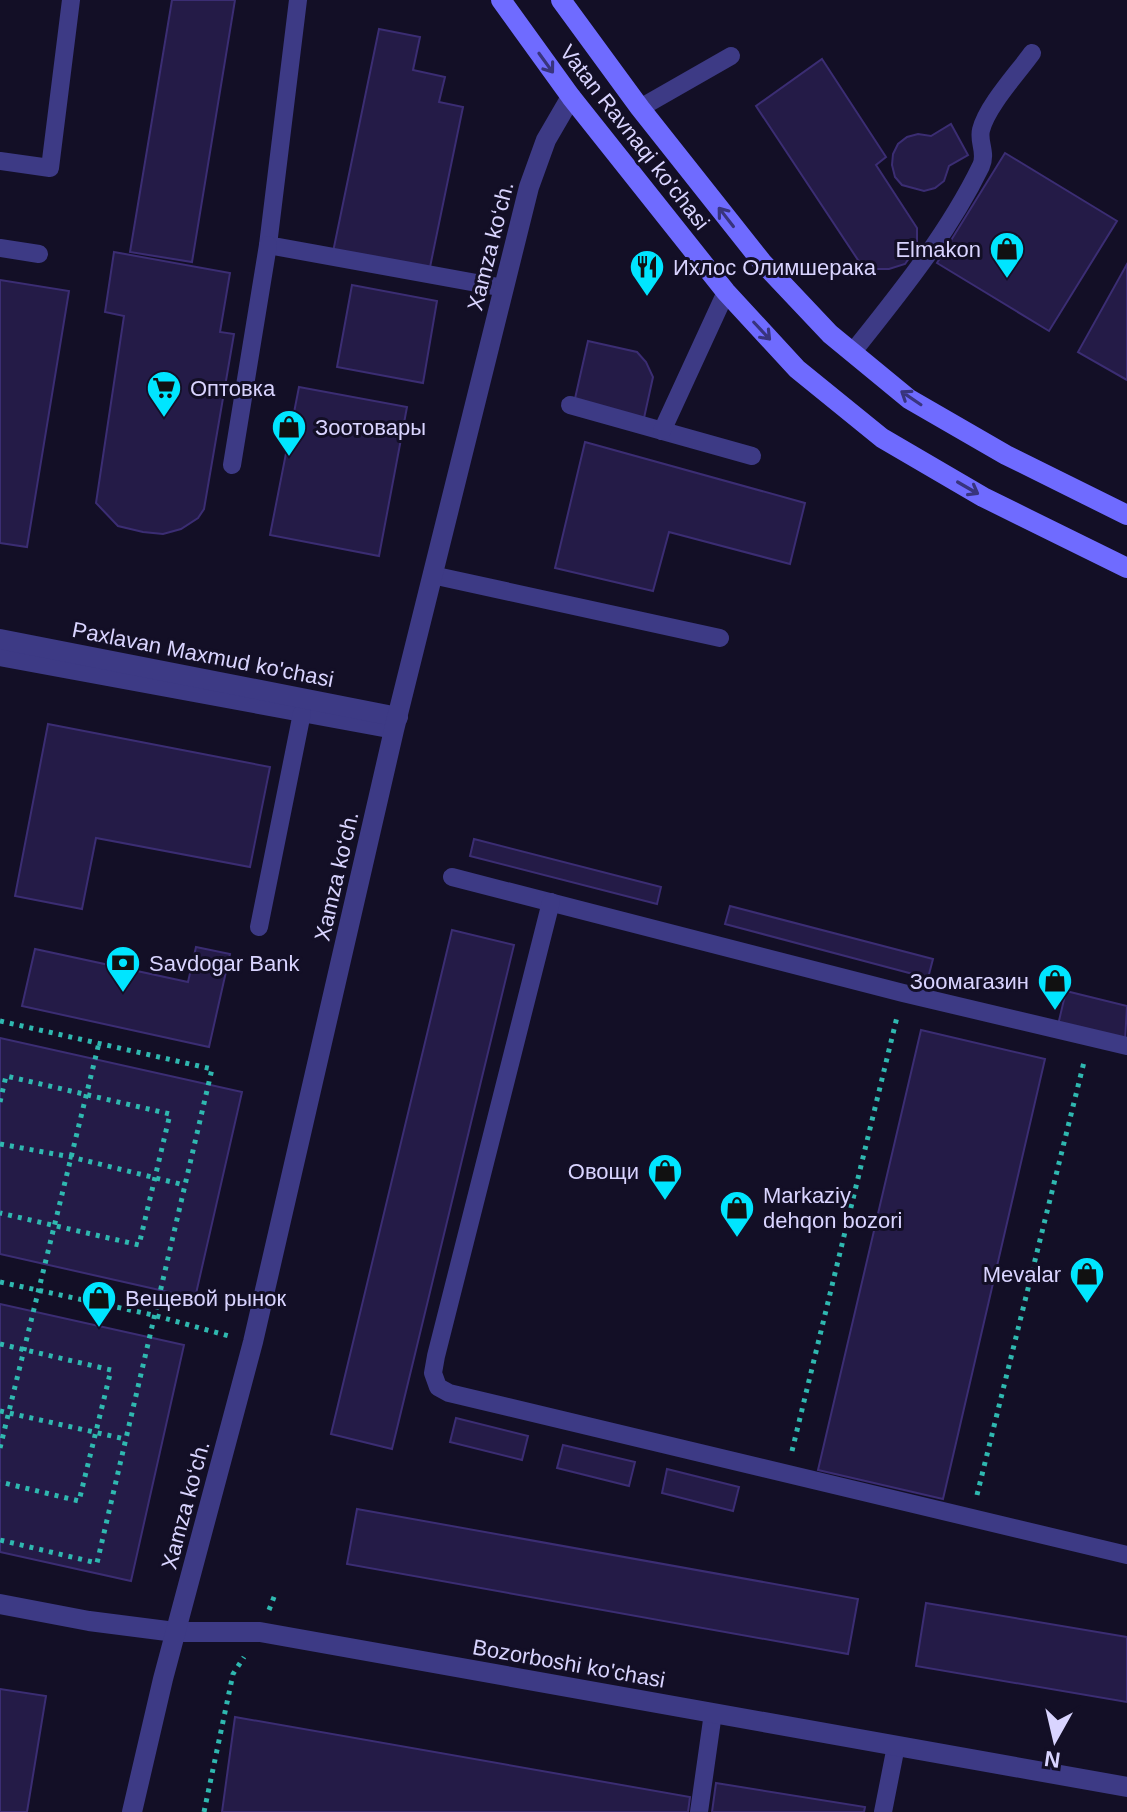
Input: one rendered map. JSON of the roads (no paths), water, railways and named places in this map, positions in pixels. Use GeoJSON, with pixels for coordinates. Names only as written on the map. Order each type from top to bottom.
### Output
{"type":"FeatureCollection","features":[{"type":"Feature","properties":{"kind":"main road","name":"Vatan Ravnaqi ko'chasi"},"geometry":{"type":"LineString","coordinates":[[501,0],[571,97],[726,292],[797,369],[882,438],[983,497],[1127,568]]}},
{"type":"Feature","properties":{"kind":"main road","name":"Vatan Ravnaqi ko'chasi"},"geometry":{"type":"LineString","coordinates":[[561,0],[640,108],[762,262],[830,334],[909,399],[1006,455],[1127,515]]}},
{"type":"Feature","properties":{"kind":"street","name":"Xamza ko‘ch."},"geometry":{"type":"LineString","coordinates":[[132,1812],[175,1632],[253,1342],[396,723],[529,187],[546,140],[571,97]]}},
{"type":"Feature","properties":{"kind":"street","name":"Paxlavan Maxmud ko'chasi"},"geometry":{"type":"LineString","coordinates":[[0,639],[396,723]]}},
{"type":"Feature","properties":{"kind":"street","name":"Bozorboshi ko'chasi"},"geometry":{"type":"LineString","coordinates":[[0,1604],[89,1621],[175,1632],[260,1632],[1127,1787]]}},
{"type":"Feature","properties":{"kind":"lane"},"geometry":{"type":"LineString","coordinates":[[0,161],[50,168],[71,0]]}},
{"type":"Feature","properties":{"kind":"lane"},"geometry":{"type":"LineString","coordinates":[[232,465],[268,245],[298,0]]}},
{"type":"Feature","properties":{"kind":"lane"},"geometry":{"type":"LineString","coordinates":[[852,353],[936,242],[983,162],[984,148],[980,133],[987,116],[1032,53]]}},
{"type":"Feature","properties":{"kind":"lane"},"geometry":{"type":"LineString","coordinates":[[640,108],[731,56]]}},
{"type":"Feature","properties":{"kind":"lane"},"geometry":{"type":"LineString","coordinates":[[268,245],[504,288]]}},
{"type":"Feature","properties":{"kind":"lane"},"geometry":{"type":"LineString","coordinates":[[0,248],[39,254]]}},
{"type":"Feature","properties":{"kind":"lane"},"geometry":{"type":"LineString","coordinates":[[662,431],[726,292]]}},
{"type":"Feature","properties":{"kind":"lane"},"geometry":{"type":"LineString","coordinates":[[570,405],[752,456]]}},
{"type":"Feature","properties":{"kind":"lane"},"geometry":{"type":"LineString","coordinates":[[432,575],[720,638]]}},
{"type":"Feature","properties":{"kind":"lane"},"geometry":{"type":"LineString","coordinates":[[0,657],[302,713],[396,723]]}},
{"type":"Feature","properties":{"kind":"lane"},"geometry":{"type":"LineString","coordinates":[[259,927],[302,713]]}},
{"type":"Feature","properties":{"kind":"lane"},"geometry":{"type":"LineString","coordinates":[[452,877],[903,993],[1127,1046]]}},
{"type":"Feature","properties":{"kind":"lane"},"geometry":{"type":"LineString","coordinates":[[551,902],[436,1356],[433,1373],[438,1387],[449,1393],[1127,1555]]}},
{"type":"Feature","properties":{"kind":"lane"},"geometry":{"type":"LineString","coordinates":[[699,1812],[713,1713]]}},
{"type":"Feature","properties":{"kind":"lane"},"geometry":{"type":"LineString","coordinates":[[883,1812],[896,1746]]}},
{"type":"Feature","properties":{"kind":"place","name":"Elmakon"},"geometry":{"type":"Point","coordinates":[1007,280]}},
{"type":"Feature","properties":{"kind":"place","name":"Ихлос Олимшерака"},"geometry":{"type":"Point","coordinates":[647,298]}},
{"type":"Feature","properties":{"kind":"place","name":"Оптовка"},"geometry":{"type":"Point","coordinates":[164,419]}},
{"type":"Feature","properties":{"kind":"place","name":"Зоотовары"},"geometry":{"type":"Point","coordinates":[289,458]}},
{"type":"Feature","properties":{"kind":"place","name":"Savdogar Bank"},"geometry":{"type":"Point","coordinates":[123,994]}},
{"type":"Feature","properties":{"kind":"place","name":"Зоомагазин"},"geometry":{"type":"Point","coordinates":[1055,1012]}},
{"type":"Feature","properties":{"kind":"place","name":"Овощи"},"geometry":{"type":"Point","coordinates":[665,1202]}},
{"type":"Feature","properties":{"kind":"place","name":"Markaziy dehqon bozori"},"geometry":{"type":"Point","coordinates":[737,1239]}},
{"type":"Feature","properties":{"kind":"place","name":"Mevalar"},"geometry":{"type":"Point","coordinates":[1087,1305]}},
{"type":"Feature","properties":{"kind":"place","name":"Вещевой рынок"},"geometry":{"type":"Point","coordinates":[99,1329]}}]}
